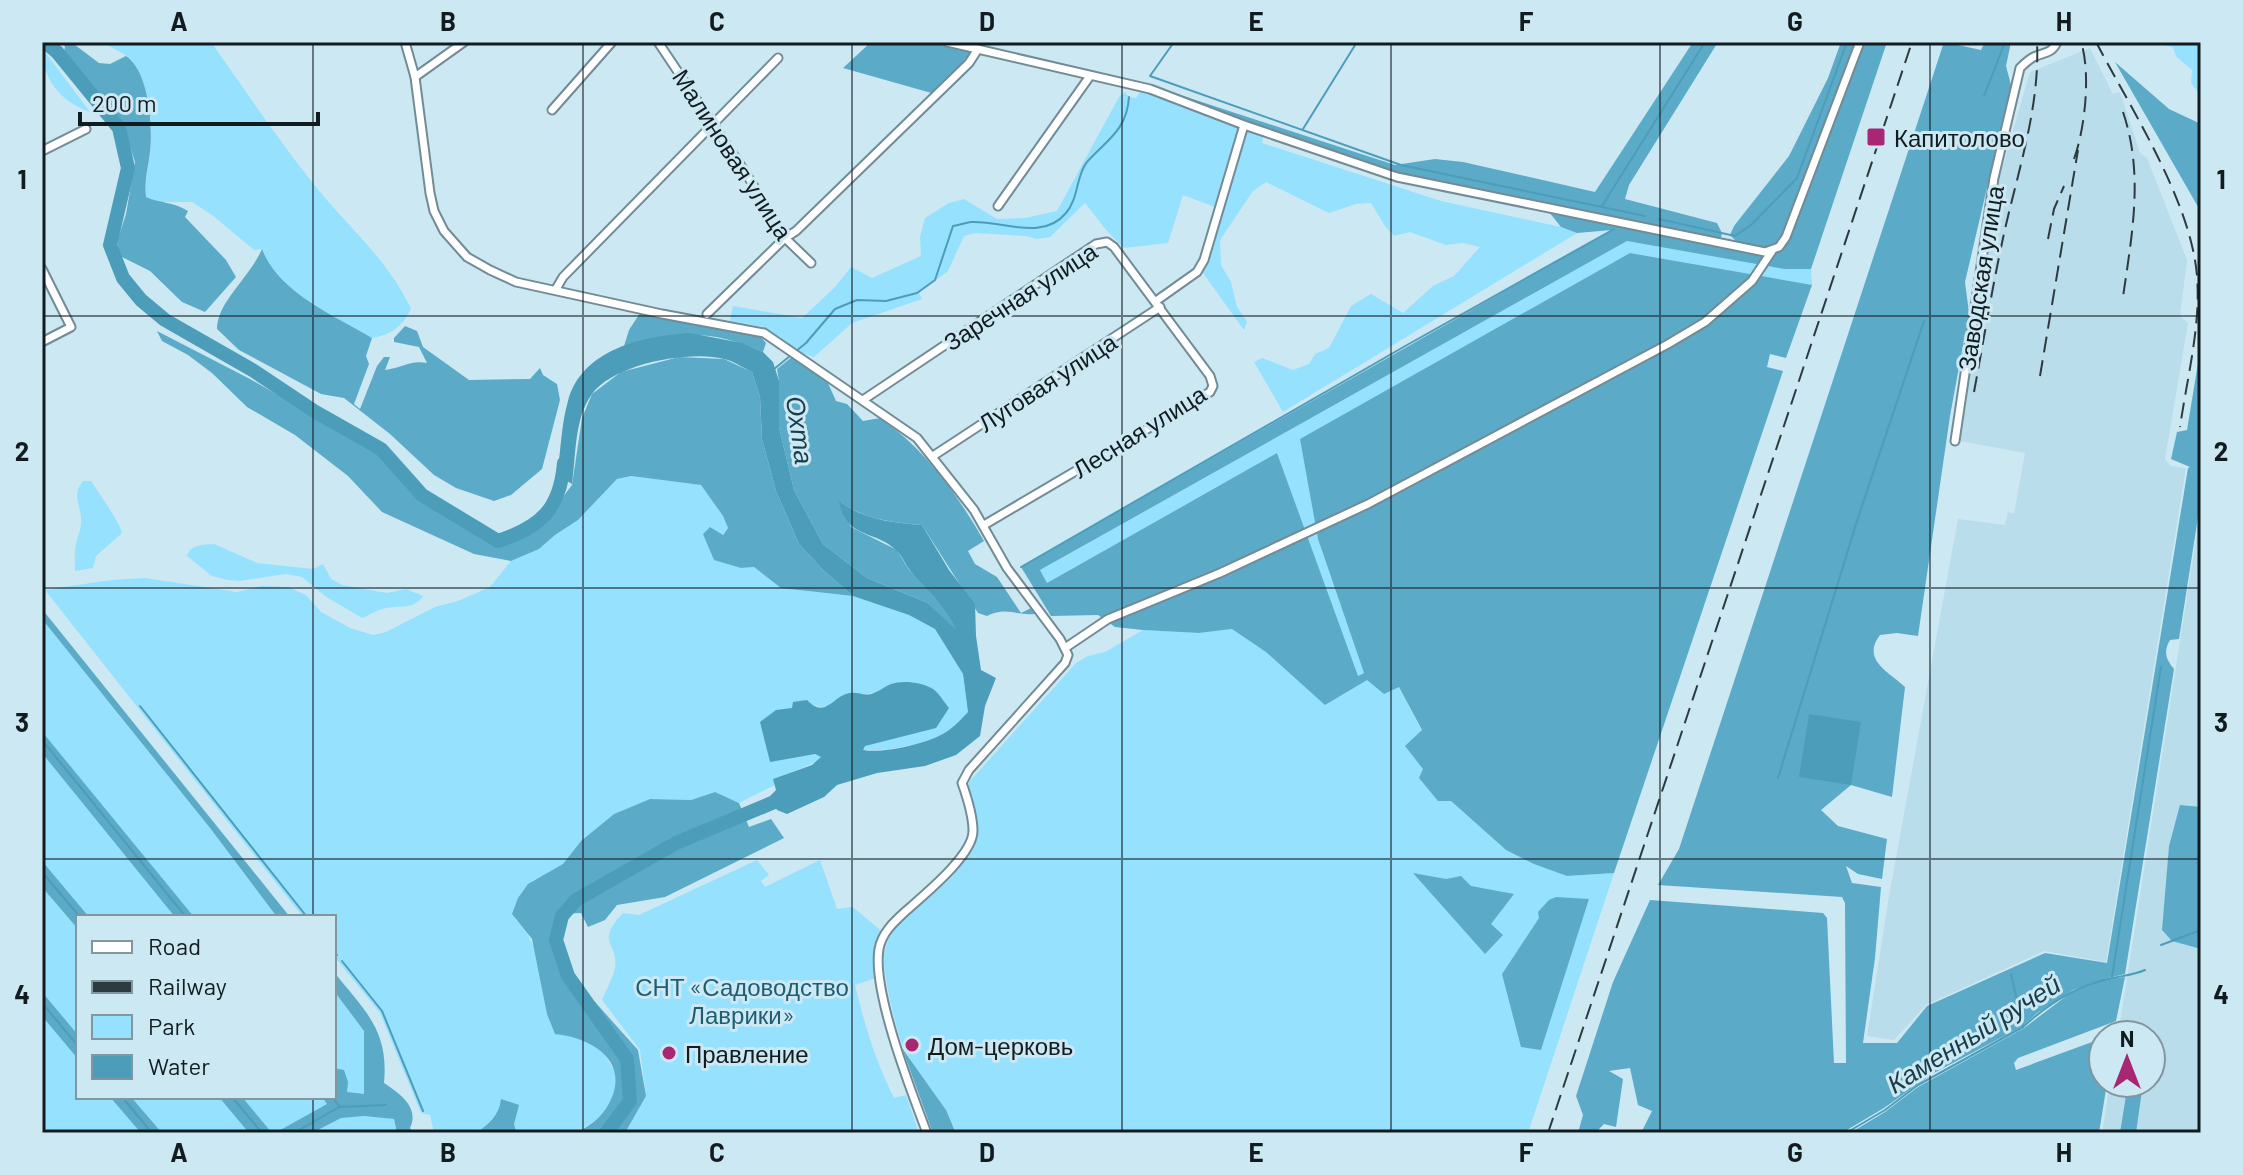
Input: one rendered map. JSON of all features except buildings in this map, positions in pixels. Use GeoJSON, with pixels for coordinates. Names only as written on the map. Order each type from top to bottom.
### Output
{"type":"FeatureCollection","features":[{"type":"Feature","properties":{"kind":"street"},"geometry":{"type":"LineString","coordinates":[[405,42],[415,77],[434,211],[444,231],[467,257],[516,282],[764,333],[917,438],[984,525],[1007,568],[1065,648],[1068,655],[1065,663],[969,770],[962,783],[973,832],[970,844],[936,883],[888,929],[879,948],[878,968],[889,1016],[907,1080],[927,1133]]}},
{"type":"Feature","properties":{"kind":"street"},"geometry":{"type":"LineString","coordinates":[[415,77],[464,42]]}},
{"type":"Feature","properties":{"kind":"street"},"geometry":{"type":"LineString","coordinates":[[552,110],[612,42]]}},
{"type":"Feature","properties":{"kind":"street","name":"Малиновая улица"},"geometry":{"type":"LineString","coordinates":[[658,42],[785,238],[811,263]]}},
{"type":"Feature","properties":{"kind":"street"},"geometry":{"type":"LineString","coordinates":[[947,42],[1150,89],[1397,177],[1720,242],[1756,252],[1772,251]]}},
{"type":"Feature","properties":{"kind":"street"},"geometry":{"type":"LineString","coordinates":[[1065,648],[1108,619],[1220,573],[1368,504],[1705,322],[1752,281],[1772,251],[1783,242],[1860,42]]}},
{"type":"Feature","properties":{"kind":"street","name":"Заводская улица"},"geometry":{"type":"LineString","coordinates":[[1955,441],[1994,178],[2020,68],[2031,58],[2054,49],[2057,42]]}},
{"type":"Feature","properties":{"kind":"street"},"geometry":{"type":"LineString","coordinates":[[707,314],[860,171],[969,63],[978,49]]}},
{"type":"Feature","properties":{"kind":"street"},"geometry":{"type":"LineString","coordinates":[[556,289],[563,277],[778,58]]}},
{"type":"Feature","properties":{"kind":"street"},"geometry":{"type":"LineString","coordinates":[[998,206],[1090,76]]}},
{"type":"Feature","properties":{"kind":"street","name":"Луговая улица"},"geometry":{"type":"LineString","coordinates":[[933,456],[1158,304],[1197,272],[1204,260],[1244,125]]}},
{"type":"Feature","properties":{"kind":"street"},"geometry":{"type":"LineString","coordinates":[[42,151],[86,129]]}},
{"type":"Feature","properties":{"kind":"street","name":"Заречная улица"},"geometry":{"type":"LineString","coordinates":[[863,400],[1102,242],[1114,247],[1158,304]]}},
{"type":"Feature","properties":{"kind":"street"},"geometry":{"type":"LineString","coordinates":[[42,269],[71,327],[42,342]]}},
{"type":"Feature","properties":{"kind":"street","name":"Лесная улица"},"geometry":{"type":"LineString","coordinates":[[984,525],[1212,389],[1210,376],[1158,304]]}},
{"type":"Feature","properties":{"kind":"shaded area"},"geometry":{"type":"Polygon","coordinates":[[[57,42],[71,42],[99,63],[110,64],[126,56],[134,63],[148,100],[151,128],[146,197],[188,211],[185,217],[226,260],[236,277],[205,312],[182,302],[150,271],[120,256],[117,242],[126,214],[135,162],[122,122],[64,52],[65,46],[57,42]]]}},
{"type":"Feature","properties":{"kind":"shaded area"},"geometry":{"type":"Polygon","coordinates":[[[871,42],[965,42],[1104,76],[1114,85],[972,51],[935,94],[843,68],[871,42]]]}},
{"type":"Feature","properties":{"kind":"shaded area"},"geometry":{"type":"Polygon","coordinates":[[[1693,42],[1718,42],[1629,185],[1625,199],[1717,223],[1722,233],[1720,242],[1715,245],[1747,252],[1730,235],[1734,226],[1789,156],[1828,78],[1841,42],[1887,42],[1811,269],[1784,269],[1627,241],[1040,570],[1047,583],[1277,453],[1358,676],[1364,673],[1318,539],[1300,439],[1630,253],[1812,285],[1786,358],[1770,354],[1767,367],[1783,371],[1614,873],[1567,876],[1534,864],[1506,850],[1451,801],[1438,801],[1419,778],[1423,769],[1405,746],[1422,730],[1399,687],[1384,694],[1367,680],[1325,705],[1266,652],[1232,629],[1199,633],[1143,630],[1115,627],[1098,615],[1051,616],[1021,567],[1612,230],[1577,233],[1561,227],[1541,202],[1397,174],[1166,94],[1162,89],[1395,165],[1435,159],[1463,162],[1595,192],[1693,42]]]}},
{"type":"Feature","properties":{"kind":"shaded area"},"geometry":{"type":"Polygon","coordinates":[[[1944,42],[1981,50],[1985,42],[2011,42],[2006,66],[2011,85],[1965,282],[1969,313],[1950,416],[1918,636],[1897,633],[1880,635],[1875,644],[1875,658],[1879,665],[1905,687],[1892,797],[1851,785],[1821,810],[1838,826],[1887,839],[1882,879],[1858,874],[1846,866],[1852,883],[1881,887],[1863,1043],[1897,1043],[1927,1006],[2045,953],[2107,963],[2190,467],[2171,459],[2177,432],[2187,430],[2201,345],[2201,498],[2179,639],[2170,640],[2166,652],[2174,669],[2125,974],[2104,979],[2125,977],[2116,1019],[2087,1019],[2087,1032],[2018,1058],[2014,1063],[2016,1070],[2087,1044],[2087,1099],[2104,1099],[2099,1133],[1850,1133],[1918,1087],[2024,1028],[2073,991],[2100,980],[2073,990],[2023,1026],[1934,1073],[1842,1133],[1641,1133],[1652,1111],[1638,1105],[1630,1068],[1609,1071],[1623,1079],[1616,1127],[1604,1124],[1595,1133],[1578,1133],[1583,1115],[1576,1096],[1613,982],[1650,900],[1823,913],[1827,918],[1834,1063],[1846,1063],[1845,903],[1842,897],[1658,885],[1679,849],[1944,42]]]}},
{"type":"Feature","properties":{"kind":"shaded area"},"geometry":{"type":"Polygon","coordinates":[[[2090,48],[2113,94],[2120,92],[2140,153],[2147,158],[2187,260],[2180,316],[2188,323],[2165,459],[2170,466],[2186,468],[2106,962],[2044,951],[1926,1005],[1894,1040],[1867,1036],[1889,896],[1958,519],[2005,525],[2008,512],[2014,514],[2025,453],[1960,441],[1999,179],[2030,72],[2090,48]]]}},
{"type":"Feature","properties":{"kind":"shaded area"},"geometry":{"type":"Polygon","coordinates":[[[2115,62],[2169,109],[2201,124],[2201,212],[2115,62]]]}},
{"type":"Feature","properties":{"kind":"shaded area"},"geometry":{"type":"Polygon","coordinates":[[[262,249],[270,265],[294,290],[372,338],[366,356],[369,364],[354,404],[360,409],[377,366],[384,357],[390,357],[385,370],[427,363],[419,347],[394,342],[405,326],[417,331],[423,347],[469,380],[530,379],[540,368],[543,375],[557,384],[560,400],[542,469],[511,495],[494,501],[456,488],[434,475],[390,434],[344,398],[321,394],[239,350],[217,329],[218,319],[262,249]]]}},
{"type":"Feature","properties":{"kind":"shaded area"},"geometry":{"type":"Polygon","coordinates":[[[640,313],[760,336],[766,343],[763,352],[711,336],[677,335],[624,346],[629,330],[640,313]]]}},
{"type":"Feature","properties":{"kind":"shaded area"},"geometry":{"type":"Polygon","coordinates":[[[157,331],[250,379],[378,452],[420,498],[498,543],[525,535],[546,519],[572,485],[582,418],[592,394],[621,372],[679,357],[724,359],[752,372],[760,397],[762,439],[776,491],[799,544],[853,596],[781,588],[754,567],[741,568],[714,560],[703,534],[710,527],[723,535],[728,528],[701,485],[631,476],[617,479],[578,520],[539,549],[511,561],[474,554],[382,512],[348,476],[295,435],[247,407],[212,373],[162,341],[157,331]]]}},
{"type":"Feature","properties":{"kind":"shaded area"},"geometry":{"type":"Polygon","coordinates":[[[792,357],[828,383],[836,401],[847,404],[863,421],[880,418],[926,458],[963,506],[984,541],[968,551],[975,564],[997,577],[1021,613],[1031,608],[1035,614],[1006,612],[987,616],[978,613],[922,525],[869,516],[840,502],[851,527],[897,550],[909,570],[946,610],[959,634],[928,603],[867,578],[823,544],[794,490],[779,427],[777,369],[792,357]]]}},
{"type":"Feature","properties":{"kind":"shaded area"},"geometry":{"type":"Polygon","coordinates":[[[2201,507],[2201,1133],[2102,1133],[2107,1099],[2167,1099],[2167,1019],[2121,1019],[2201,507]]]}},
{"type":"Feature","properties":{"kind":"shaded area"},"geometry":{"type":"Polygon","coordinates":[[[42,609],[288,915],[275,915],[210,828],[42,619],[42,609]]]}},
{"type":"Feature","properties":{"kind":"shaded area"},"geometry":{"type":"Polygon","coordinates":[[[42,732],[192,915],[173,915],[42,753],[42,732]]]}},
{"type":"Feature","properties":{"kind":"shaded area"},"geometry":{"type":"Polygon","coordinates":[[[715,792],[739,803],[749,827],[771,819],[784,838],[665,897],[617,905],[605,920],[588,927],[581,913],[558,914],[553,939],[566,977],[595,1002],[638,1050],[646,1096],[625,1133],[559,1133],[579,1131],[602,1114],[614,1092],[613,1066],[606,1056],[584,1041],[555,1034],[547,1014],[532,939],[512,914],[528,884],[563,864],[581,841],[614,814],[650,799],[691,800],[715,792]]]}},
{"type":"Feature","properties":{"kind":"shaded area"},"geometry":{"type":"Polygon","coordinates":[[[2180,805],[2201,807],[2201,949],[2172,941],[2162,930],[2169,846],[2180,805]]]}},
{"type":"Feature","properties":{"kind":"shaded area"},"geometry":{"type":"Polygon","coordinates":[[[42,861],[87,915],[76,915],[76,927],[42,887],[42,861]]]}},
{"type":"Feature","properties":{"kind":"shaded area"},"geometry":{"type":"Polygon","coordinates":[[[1413,873],[1446,879],[1461,876],[1471,886],[1514,894],[1491,924],[1503,935],[1485,954],[1413,873]]]}},
{"type":"Feature","properties":{"kind":"shaded area"},"geometry":{"type":"Polygon","coordinates":[[[1556,897],[1589,899],[1541,1050],[1521,1047],[1502,974],[1539,918],[1538,912],[1556,897]]]}},
{"type":"Feature","properties":{"kind":"shaded area"},"geometry":{"type":"Polygon","coordinates":[[[336,974],[365,1010],[379,1035],[385,1065],[384,1083],[410,1107],[410,1128],[413,1133],[397,1133],[394,1119],[364,1116],[341,1118],[312,1133],[275,1133],[327,1104],[323,1099],[336,1099],[336,1068],[344,1070],[347,1092],[364,1094],[364,1031],[336,994],[336,974]]]}},
{"type":"Feature","properties":{"kind":"shaded area"},"geometry":{"type":"Polygon","coordinates":[[[42,992],[76,1033],[76,1057],[42,1016],[42,992]]]}},
{"type":"Feature","properties":{"kind":"shaded area"},"geometry":{"type":"Polygon","coordinates":[[[902,1048],[946,1110],[956,1133],[933,1133],[902,1048]]]}},
{"type":"Feature","properties":{"kind":"shaded area"},"geometry":{"type":"Polygon","coordinates":[[[112,1099],[133,1099],[162,1133],[141,1133],[112,1099]]]}},
{"type":"Feature","properties":{"kind":"shaded area"},"geometry":{"type":"Polygon","coordinates":[[[221,1099],[244,1099],[272,1133],[249,1133],[221,1099]]]}},
{"type":"Feature","properties":{"kind":"shaded area"},"geometry":{"type":"Polygon","coordinates":[[[501,1099],[519,1105],[514,1124],[516,1132],[559,1133],[476,1133],[493,1119],[501,1099]]]}},
{"type":"Feature","properties":{"kind":"shaded area"},"geometry":{"type":"Polygon","coordinates":[[[2125,1099],[2141,1099],[2136,1133],[2120,1133],[2125,1099]]]}},
{"type":"Feature","properties":{"kind":"green space"},"geometry":{"type":"Polygon","coordinates":[[[104,42],[211,42],[302,170],[392,275],[411,309],[400,325],[385,335],[372,338],[295,290],[270,265],[262,249],[254,250],[192,202],[157,202],[146,197],[151,131],[144,83],[131,60],[104,42]]]}},
{"type":"Feature","properties":{"kind":"green space"},"geometry":{"type":"Polygon","coordinates":[[[2161,42],[2201,42],[2201,96],[2191,83],[2192,70],[2176,56],[2173,47],[2161,42]]]}},
{"type":"Feature","properties":{"kind":"green space"},"geometry":{"type":"Polygon","coordinates":[[[42,48],[90,112],[70,102],[55,88],[45,70],[42,48]]]}},
{"type":"Feature","properties":{"kind":"green space"},"geometry":{"type":"Polygon","coordinates":[[[1143,88],[1150,89],[1150,95],[1264,133],[1262,143],[1441,201],[1577,233],[1283,412],[1254,362],[1262,358],[1293,370],[1309,364],[1315,354],[1329,348],[1351,306],[1371,294],[1403,313],[1433,286],[1454,276],[1480,247],[1463,243],[1446,245],[1410,232],[1394,236],[1371,203],[1356,204],[1329,213],[1266,182],[1253,191],[1220,240],[1221,265],[1231,282],[1237,307],[1247,322],[1244,330],[1198,266],[1215,207],[1183,195],[1168,243],[1124,248],[1085,203],[1050,237],[1037,239],[975,233],[964,236],[948,271],[919,293],[922,299],[852,323],[814,357],[796,351],[764,327],[730,321],[733,306],[802,318],[851,267],[872,278],[921,256],[920,237],[925,218],[949,203],[964,199],[997,219],[1025,218],[1057,211],[1119,97],[1125,92],[1129,97],[1136,98],[1143,88]]]}},
{"type":"Feature","properties":{"kind":"green space"},"geometry":{"type":"Polygon","coordinates":[[[1627,241],[1784,269],[1811,269],[1812,285],[1630,253],[1301,439],[1318,539],[1364,673],[1357,676],[1277,453],[1047,583],[1040,570],[1627,241]]]}},
{"type":"Feature","properties":{"kind":"green space"},"geometry":{"type":"Polygon","coordinates":[[[631,476],[701,485],[723,516],[728,528],[722,535],[741,568],[754,567],[782,588],[853,596],[909,615],[935,629],[963,674],[968,712],[949,730],[931,739],[895,748],[862,750],[888,685],[876,693],[843,696],[831,706],[809,704],[792,708],[769,761],[815,754],[821,757],[819,761],[774,779],[775,785],[739,803],[715,792],[691,800],[650,799],[614,814],[581,841],[563,864],[545,877],[533,880],[515,919],[535,951],[547,1014],[603,1052],[617,1075],[615,1094],[602,1116],[577,1132],[516,1132],[501,1100],[498,1112],[485,1127],[466,1133],[434,1133],[430,1115],[421,1113],[380,1013],[336,958],[336,915],[301,915],[45,590],[145,578],[237,592],[262,586],[288,587],[306,595],[321,612],[350,628],[373,635],[490,587],[511,561],[539,549],[578,520],[617,479],[631,476]]]}},
{"type":"Feature","properties":{"kind":"green space"},"geometry":{"type":"Polygon","coordinates":[[[83,481],[91,481],[122,533],[96,556],[93,568],[75,571],[75,547],[81,524],[77,492],[83,481]]]}},
{"type":"Feature","properties":{"kind":"green space"},"geometry":{"type":"Polygon","coordinates":[[[214,544],[257,563],[313,569],[323,564],[331,579],[342,585],[387,593],[406,589],[423,596],[411,605],[384,609],[362,618],[325,596],[302,577],[286,574],[228,580],[212,576],[187,556],[194,547],[214,544]]]}},
{"type":"Feature","properties":{"kind":"green space"},"geometry":{"type":"Polygon","coordinates":[[[42,619],[210,828],[275,915],[76,915],[76,1099],[336,1099],[336,994],[364,1031],[364,1115],[394,1119],[397,1133],[42,1133],[42,619]]]}},
{"type":"Feature","properties":{"kind":"green space"},"geometry":{"type":"Polygon","coordinates":[[[1232,629],[1368,680],[1399,687],[1422,731],[1406,747],[1451,801],[1506,850],[1567,876],[1614,873],[1528,1133],[957,1133],[902,1043],[885,969],[888,942],[912,908],[971,850],[976,829],[969,782],[1076,663],[1105,652],[1143,630],[1199,633],[1232,629]],[[1414,874],[1503,935],[1491,924],[1471,886],[1414,874]],[[1589,899],[1540,917],[1502,974],[1540,1050],[1541,1050],[1589,899]]]}},
{"type":"Feature","properties":{"kind":"green space","name":"СНТ «Садоводство Лаврики»"},"geometry":{"type":"Polygon","coordinates":[[[757,860],[769,875],[761,881],[765,887],[820,860],[837,909],[853,907],[880,930],[873,966],[876,978],[855,985],[871,1043],[887,1084],[894,1098],[906,1095],[919,1133],[625,1133],[646,1096],[640,1050],[602,1000],[615,968],[610,931],[623,913],[639,915],[757,860]]]}},
{"type":"Feature","properties":{"kind":"water"},"geometry":{"type":"Polygon","coordinates":[[[690,333],[742,343],[763,352],[773,362],[779,381],[779,427],[794,490],[823,544],[867,578],[928,603],[956,630],[942,607],[897,551],[848,522],[839,501],[868,516],[922,525],[949,570],[975,604],[981,670],[996,678],[985,706],[980,736],[956,755],[925,766],[877,773],[837,785],[824,797],[787,814],[777,810],[770,796],[776,790],[773,779],[812,765],[821,757],[815,754],[770,762],[760,722],[776,710],[792,708],[793,702],[807,700],[814,706],[824,707],[844,695],[871,694],[891,684],[906,682],[933,689],[949,708],[936,728],[865,746],[863,750],[871,751],[907,746],[941,735],[968,712],[963,674],[935,629],[909,615],[853,596],[799,544],[776,491],[762,439],[760,397],[752,372],[724,359],[692,356],[653,362],[617,375],[592,394],[586,404],[579,426],[572,484],[557,475],[568,401],[575,383],[586,369],[600,357],[634,342],[690,333]]]}},
{"type":"Feature","properties":{"kind":"water"},"geometry":{"type":"Polygon","coordinates":[[[1809,714],[1861,722],[1851,785],[1799,777],[1809,714]]]}},
{"type":"Feature","properties":{"kind":"waterway","name":"Охта"},"geometry":{"type":"LineString","coordinates":[[45,42],[57,52],[119,128],[128,168],[110,245],[123,278],[141,300],[165,320],[381,449],[422,495],[498,541],[526,529],[546,514],[558,493],[564,463]]}},
{"type":"Feature","properties":{"kind":"waterway"},"geometry":{"type":"LineString","coordinates":[[1174,42],[1150,76],[1401,165],[1645,216]]}},
{"type":"Feature","properties":{"kind":"waterway"},"geometry":{"type":"LineString","coordinates":[[1303,129],[1357,42]]}},
{"type":"Feature","properties":{"kind":"waterway"},"geometry":{"type":"LineString","coordinates":[[1602,206],[1705,42]]}},
{"type":"Feature","properties":{"kind":"waterway"},"geometry":{"type":"LineString","coordinates":[[1659,219],[1735,236],[1751,225],[1797,178],[1847,42]]}},
{"type":"Feature","properties":{"kind":"waterway"},"geometry":{"type":"LineString","coordinates":[[1984,96],[2005,42]]}},
{"type":"Feature","properties":{"kind":"waterway"},"geometry":{"type":"LineString","coordinates":[[774,369],[806,343],[835,309],[857,300],[886,301],[917,293],[935,280],[953,226],[983,222],[1034,228],[1056,222],[1070,207],[1087,162],[1120,126],[1129,97]]}},
{"type":"Feature","properties":{"kind":"waterway"},"geometry":{"type":"LineString","coordinates":[[1021,567],[1614,229]]}},
{"type":"Feature","properties":{"kind":"waterway"},"geometry":{"type":"LineString","coordinates":[[1778,778],[1857,521],[1924,321]]}},
{"type":"Feature","properties":{"kind":"waterway"},"geometry":{"type":"LineString","coordinates":[[2112,977],[2161,667]]}},
{"type":"Feature","properties":{"kind":"waterway"},"geometry":{"type":"LineString","coordinates":[[140,706],[305,915]]}},
{"type":"Feature","properties":{"kind":"waterway"},"geometry":{"type":"LineString","coordinates":[[42,740],[184,915]]}},
{"type":"Feature","properties":{"kind":"waterway","name":"Охта"},"geometry":{"type":"LineString","coordinates":[[606,1133],[630,1101],[627,1059],[568,976],[556,940],[562,916],[576,900],[676,843],[791,795]]}},
{"type":"Feature","properties":{"kind":"waterway"},"geometry":{"type":"LineString","coordinates":[[42,872],[78,915]]}},
{"type":"Feature","properties":{"kind":"waterway","name":"Каменный ручей"},"geometry":{"type":"LineString","coordinates":[[2161,945],[2201,930]]}},
{"type":"Feature","properties":{"kind":"waterway"},"geometry":{"type":"LineString","coordinates":[[342,961],[382,1011],[423,1111]]}},
{"type":"Feature","properties":{"kind":"waterway","name":"Каменный ручей"},"geometry":{"type":"LineString","coordinates":[[1846,1133],[1885,1110],[1918,1085],[2023,1027],[2062,997],[2096,982],[2145,970]]}},
{"type":"Feature","properties":{"kind":"waterway"},"geometry":{"type":"LineString","coordinates":[[2011,974],[2023,1027]]}},
{"type":"Feature","properties":{"kind":"waterway"},"geometry":{"type":"LineString","coordinates":[[42,1003],[76,1044]]}},
{"type":"Feature","properties":{"kind":"waterway"},"geometry":{"type":"LineString","coordinates":[[124,1099],[152,1133]]}},
{"type":"Feature","properties":{"kind":"waterway"},"geometry":{"type":"LineString","coordinates":[[234,1099],[262,1133]]}},
{"type":"Feature","properties":{"kind":"waterway"},"geometry":{"type":"LineString","coordinates":[[334,1099],[340,1107],[386,1105]]}},
{"type":"Feature","properties":{"kind":"waterway"},"geometry":{"type":"LineString","coordinates":[[294,1133],[339,1107]]}},
{"type":"Feature","properties":{"kind":"railway"},"geometry":{"type":"LineString","coordinates":[[1548,1133],[1912,42]]}},
{"type":"Feature","properties":{"kind":"railway"},"geometry":{"type":"LineString","coordinates":[[1974,392],[2001,249],[2032,113],[2037,42]]}},
{"type":"Feature","properties":{"kind":"railway"},"geometry":{"type":"LineString","coordinates":[[2074,159],[2085,101],[2086,69],[2081,42]]}},
{"type":"Feature","properties":{"kind":"railway"},"geometry":{"type":"LineString","coordinates":[[2096,42],[2172,187],[2192,247],[2197,276],[2197,314],[2180,427]]}},
{"type":"Feature","properties":{"kind":"railway"},"geometry":{"type":"LineString","coordinates":[[2123,112],[2135,181],[2123,297]]}},
{"type":"Feature","properties":{"kind":"railway"},"geometry":{"type":"LineString","coordinates":[[2040,376],[2078,150]]}},
{"type":"Feature","properties":{"kind":"railway"},"geometry":{"type":"LineString","coordinates":[[2048,239],[2054,209],[2064,186]]}},
{"type":"Feature","properties":{"kind":"place","name":"Капитолово"},"geometry":{"type":"Point","coordinates":[1876,137]}},
{"type":"Feature","properties":{"kind":"place","name":"Дом-церковь"},"geometry":{"type":"Point","coordinates":[912,1045]}},
{"type":"Feature","properties":{"kind":"place","name":"Правление"},"geometry":{"type":"Point","coordinates":[669,1053]}}]}
